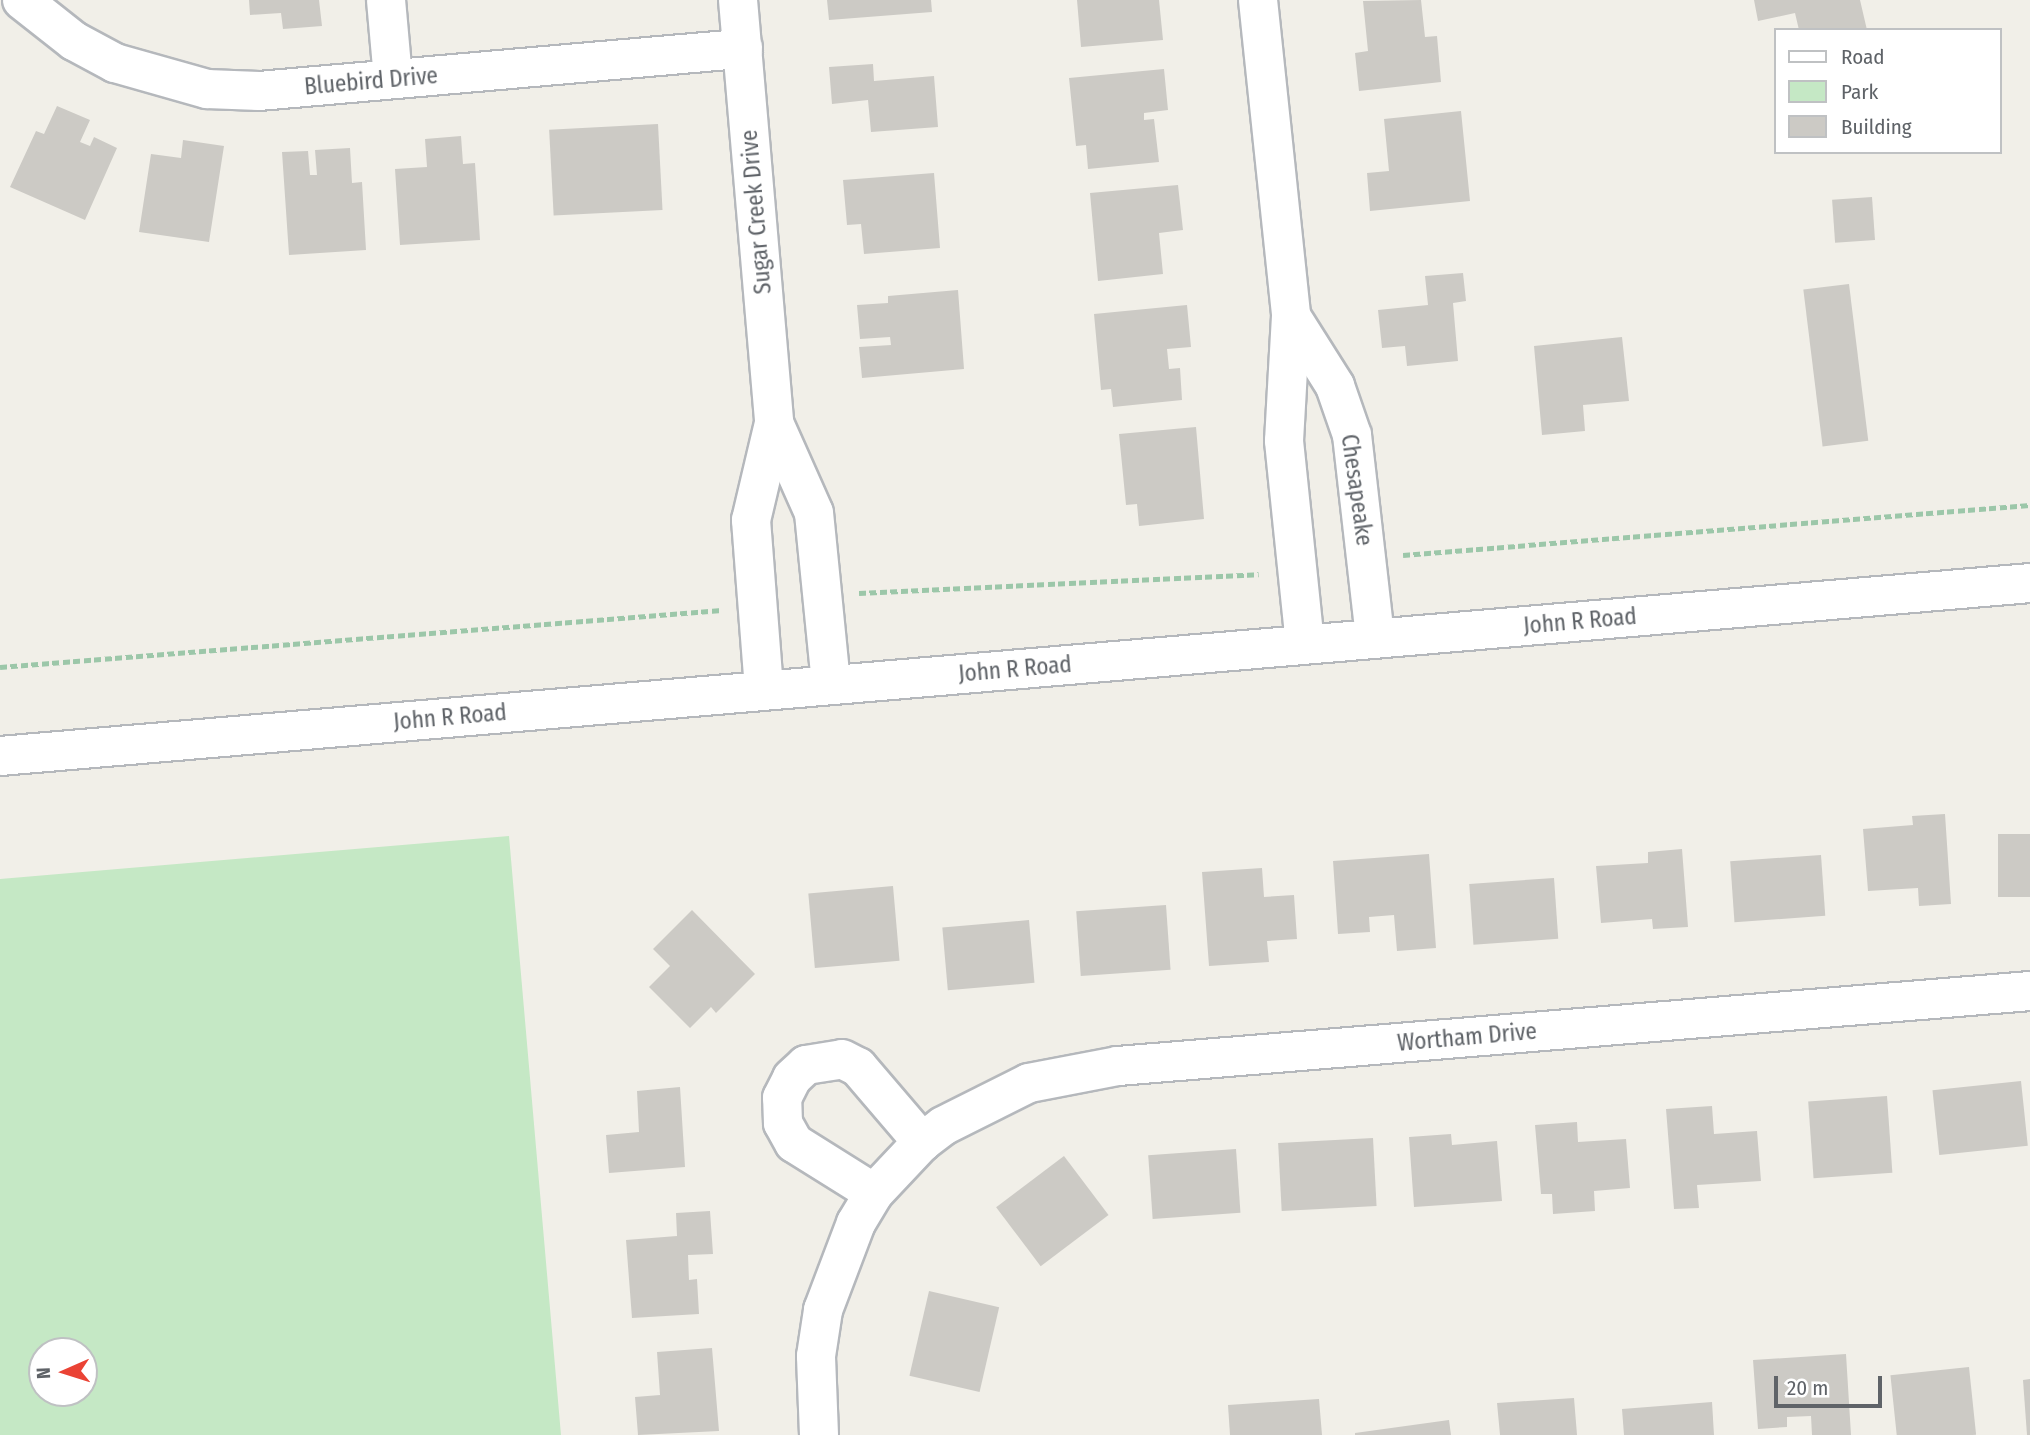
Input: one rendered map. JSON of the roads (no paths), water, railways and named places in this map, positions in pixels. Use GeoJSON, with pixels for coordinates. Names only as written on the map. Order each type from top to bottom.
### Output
{"type":"FeatureCollection","features":[{"type":"Feature","properties":{"kind":"street","name":"Bluebird Drive"},"geometry":{"type":"LineString","coordinates":[[22,0],[74,40],[115,63],[207,89],[259,91],[743,49]]}},
{"type":"Feature","properties":{"kind":"street"},"geometry":{"type":"LineString","coordinates":[[386,0],[393,79]]}},
{"type":"Feature","properties":{"kind":"street","name":"Sugar Creek Drive"},"geometry":{"type":"LineString","coordinates":[[738,0],[774,423],[751,520],[764,690]]}},
{"type":"Feature","properties":{"kind":"street","name":"Chesapeake"},"geometry":{"type":"LineString","coordinates":[[1258,0],[1291,316],[1284,440],[1305,644]]}},
{"type":"Feature","properties":{"kind":"street","name":"Chesapeake"},"geometry":{"type":"LineString","coordinates":[[1291,316],[1335,386],[1352,435],[1375,638]]}},
{"type":"Feature","properties":{"kind":"street","name":"Sugar Creek Drive"},"geometry":{"type":"LineString","coordinates":[[774,423],[814,513],[831,684]]}},
{"type":"Feature","properties":{"kind":"street","name":"John R Road"},"geometry":{"type":"LineString","coordinates":[[0,756],[2030,583]]}},
{"type":"Feature","properties":{"kind":"street","name":"Wortham Drive"},"geometry":{"type":"LineString","coordinates":[[819,1435],[816,1356],[823,1310],[856,1223],[874,1193],[922,1142],[997,1096],[1029,1083],[1086,1070],[2030,991]]}},
{"type":"Feature","properties":{"kind":"street"},"geometry":{"type":"LineString","coordinates":[[874,1193],[794,1143],[783,1123],[782,1098],[792,1078],[806,1065],[842,1059],[858,1067],[922,1142]]}}]}
